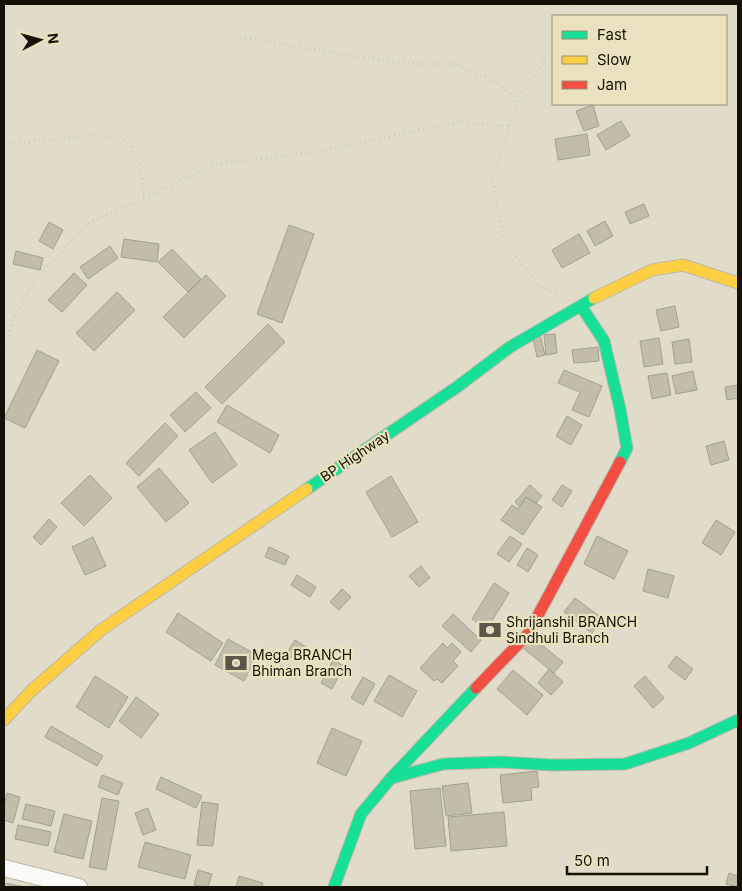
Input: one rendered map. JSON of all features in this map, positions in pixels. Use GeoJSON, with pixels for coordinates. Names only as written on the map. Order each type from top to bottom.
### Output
{"type":"FeatureCollection","features":[{"type":"Feature","properties":{"kind":"main road","name":"BP Highway"},"geometry":{"type":"LineString","coordinates":[[4,720],[31,691],[101,630],[457,387],[510,348],[594,298],[652,270],[683,265],[726,280],[738,282]]}},
{"type":"Feature","properties":{"kind":"main road"},"geometry":{"type":"LineString","coordinates":[[334,887],[361,814],[392,778],[528,634],[626,448],[620,409],[604,341],[581,306]]}},
{"type":"Feature","properties":{"kind":"main road"},"geometry":{"type":"LineString","coordinates":[[392,778],[443,764],[500,762],[553,765],[625,764],[689,744],[738,720]]}},
{"type":"Feature","properties":{"kind":"street"},"geometry":{"type":"LineString","coordinates":[[4,868],[78,887]]}},
{"type":"Feature","properties":{"kind":"path"},"geometry":{"type":"LineString","coordinates":[[240,37],[414,64],[456,64],[498,83],[518,100]]}},
{"type":"Feature","properties":{"kind":"path"},"geometry":{"type":"LineString","coordinates":[[552,48],[518,100],[492,179],[504,240],[537,284],[581,306]]}},
{"type":"Feature","properties":{"kind":"path"},"geometry":{"type":"LineString","coordinates":[[4,361],[13,319],[36,278],[90,222],[216,164],[322,152],[457,122],[510,126]]}},
{"type":"Feature","properties":{"kind":"path"},"geometry":{"type":"LineString","coordinates":[[4,144],[97,135],[127,141],[140,164],[144,198]]}},
{"type":"Feature","properties":{"kind":"building"},"geometry":{"type":"Polygon","coordinates":[[[593,105],[599,126],[584,131],[576,111],[593,105]]]}},
{"type":"Feature","properties":{"kind":"building"},"geometry":{"type":"Polygon","coordinates":[[[621,121],[630,136],[606,150],[597,135],[621,121]]]}},
{"type":"Feature","properties":{"kind":"building"},"geometry":{"type":"Polygon","coordinates":[[[587,134],[590,155],[558,160],[555,139],[587,134]]]}},
{"type":"Feature","properties":{"kind":"building"},"geometry":{"type":"Polygon","coordinates":[[[644,204],[649,216],[630,224],[625,212],[644,204]]]}},
{"type":"Feature","properties":{"kind":"building"},"geometry":{"type":"Polygon","coordinates":[[[605,221],[613,236],[595,246],[587,231],[605,221]]]}},
{"type":"Feature","properties":{"kind":"building"},"geometry":{"type":"Polygon","coordinates":[[[49,222],[63,230],[53,249],[39,241],[49,222]]]}},
{"type":"Feature","properties":{"kind":"building"},"geometry":{"type":"Polygon","coordinates":[[[289,225],[314,234],[282,323],[257,314],[289,225]]]}},
{"type":"Feature","properties":{"kind":"building"},"geometry":{"type":"Polygon","coordinates":[[[579,234],[590,253],[562,268],[552,250],[579,234]]]}},
{"type":"Feature","properties":{"kind":"building"},"geometry":{"type":"Polygon","coordinates":[[[124,239],[159,244],[157,262],[121,257],[124,239]]]}},
{"type":"Feature","properties":{"kind":"building"},"geometry":{"type":"Polygon","coordinates":[[[110,246],[118,258],[88,279],[80,267],[110,246]]]}},
{"type":"Feature","properties":{"kind":"building"},"geometry":{"type":"Polygon","coordinates":[[[172,249],[201,279],[188,292],[158,262],[172,249]]]}},
{"type":"Feature","properties":{"kind":"building"},"geometry":{"type":"Polygon","coordinates":[[[16,251],[43,258],[40,270],[13,264],[16,251]]]}},
{"type":"Feature","properties":{"kind":"building"},"geometry":{"type":"Polygon","coordinates":[[[74,273],[87,285],[62,312],[48,300],[74,273]]]}},
{"type":"Feature","properties":{"kind":"building"},"geometry":{"type":"Polygon","coordinates":[[[206,275],[226,296],[184,338],[163,317],[206,275]]]}},
{"type":"Feature","properties":{"kind":"building"},"geometry":{"type":"Polygon","coordinates":[[[117,292],[135,310],[94,351],[76,333],[117,292]]]}},
{"type":"Feature","properties":{"kind":"building"},"geometry":{"type":"Polygon","coordinates":[[[675,306],[679,327],[661,331],[656,310],[675,306]]]}},
{"type":"Feature","properties":{"kind":"building"},"geometry":{"type":"Polygon","coordinates":[[[268,324],[285,342],[222,404],[205,387],[268,324]]]}},
{"type":"Feature","properties":{"kind":"building"},"geometry":{"type":"Polygon","coordinates":[[[555,334],[557,353],[546,355],[544,335],[555,334]]]}},
{"type":"Feature","properties":{"kind":"building"},"geometry":{"type":"Polygon","coordinates":[[[540,335],[545,355],[537,357],[533,337],[540,335]]]}},
{"type":"Feature","properties":{"kind":"building"},"geometry":{"type":"Polygon","coordinates":[[[659,338],[663,364],[644,367],[640,341],[659,338]]]}},
{"type":"Feature","properties":{"kind":"building"},"geometry":{"type":"Polygon","coordinates":[[[689,339],[692,362],[675,364],[672,342],[689,339]]]}},
{"type":"Feature","properties":{"kind":"building"},"geometry":{"type":"Polygon","coordinates":[[[598,347],[599,361],[574,363],[572,350],[598,347]]]}},
{"type":"Feature","properties":{"kind":"building"},"geometry":{"type":"Polygon","coordinates":[[[37,350],[59,361],[25,428],[4,418],[37,350]]]}},
{"type":"Feature","properties":{"kind":"building"},"geometry":{"type":"Polygon","coordinates":[[[564,370],[602,386],[589,417],[572,410],[580,392],[558,383],[564,370]]]}},
{"type":"Feature","properties":{"kind":"building"},"geometry":{"type":"Polygon","coordinates":[[[693,371],[697,390],[676,394],[672,376],[693,371]]]}},
{"type":"Feature","properties":{"kind":"building"},"geometry":{"type":"Polygon","coordinates":[[[667,373],[671,395],[652,399],[648,376],[667,373]]]}},
{"type":"Feature","properties":{"kind":"building"},"geometry":{"type":"Polygon","coordinates":[[[738,385],[738,398],[727,400],[725,387],[738,385]]]}},
{"type":"Feature","properties":{"kind":"building"},"geometry":{"type":"Polygon","coordinates":[[[196,392],[211,408],[185,432],[170,415],[196,392]]]}},
{"type":"Feature","properties":{"kind":"building"},"geometry":{"type":"Polygon","coordinates":[[[227,405],[279,435],[270,453],[217,422],[227,405]]]}},
{"type":"Feature","properties":{"kind":"building"},"geometry":{"type":"Polygon","coordinates":[[[567,416],[582,425],[571,445],[556,436],[567,416]]]}},
{"type":"Feature","properties":{"kind":"building"},"geometry":{"type":"Polygon","coordinates":[[[165,423],[178,436],[139,476],[126,463],[165,423]]]}},
{"type":"Feature","properties":{"kind":"building"},"geometry":{"type":"Polygon","coordinates":[[[215,432],[237,465],[212,483],[189,450],[215,432]]]}},
{"type":"Feature","properties":{"kind":"building"},"geometry":{"type":"Polygon","coordinates":[[[724,441],[729,460],[711,465],[706,446],[724,441]]]}},
{"type":"Feature","properties":{"kind":"building"},"geometry":{"type":"Polygon","coordinates":[[[159,468],[189,503],[166,522],[137,487],[159,468]]]}},
{"type":"Feature","properties":{"kind":"building"},"geometry":{"type":"Polygon","coordinates":[[[90,475],[112,498],[84,526],[61,503],[90,475]]]}},
{"type":"Feature","properties":{"kind":"building"},"geometry":{"type":"Polygon","coordinates":[[[391,476],[418,522],[392,537],[366,492],[391,476]]]}},
{"type":"Feature","properties":{"kind":"building"},"geometry":{"type":"Polygon","coordinates":[[[530,485],[542,496],[536,503],[526,497],[520,507],[515,502],[530,485]]]}},
{"type":"Feature","properties":{"kind":"building"},"geometry":{"type":"Polygon","coordinates":[[[562,485],[572,491],[562,507],[552,500],[562,485]]]}},
{"type":"Feature","properties":{"kind":"building"},"geometry":{"type":"Polygon","coordinates":[[[526,497],[542,507],[523,535],[501,520],[512,505],[518,509],[526,497]]]}},
{"type":"Feature","properties":{"kind":"building"},"geometry":{"type":"Polygon","coordinates":[[[49,519],[57,527],[41,545],[33,537],[49,519]]]}},
{"type":"Feature","properties":{"kind":"building"},"geometry":{"type":"Polygon","coordinates":[[[716,520],[735,532],[721,555],[702,543],[716,520]]]}},
{"type":"Feature","properties":{"kind":"building"},"geometry":{"type":"Polygon","coordinates":[[[510,536],[522,544],[509,562],[497,554],[510,536]]]}},
{"type":"Feature","properties":{"kind":"building"},"geometry":{"type":"Polygon","coordinates":[[[597,536],[628,551],[614,579],[584,564],[597,536]]]}},
{"type":"Feature","properties":{"kind":"building"},"geometry":{"type":"Polygon","coordinates":[[[93,537],[106,566],[85,575],[72,547],[93,537]]]}},
{"type":"Feature","properties":{"kind":"building"},"geometry":{"type":"Polygon","coordinates":[[[269,547],[289,556],[285,565],[265,557],[269,547]]]}},
{"type":"Feature","properties":{"kind":"building"},"geometry":{"type":"Polygon","coordinates":[[[527,548],[538,555],[528,572],[517,565],[527,548]]]}},
{"type":"Feature","properties":{"kind":"building"},"geometry":{"type":"Polygon","coordinates":[[[421,566],[430,578],[419,587],[409,576],[421,566]]]}},
{"type":"Feature","properties":{"kind":"building"},"geometry":{"type":"Polygon","coordinates":[[[648,569],[674,576],[668,598],[643,591],[648,569]]]}},
{"type":"Feature","properties":{"kind":"building"},"geometry":{"type":"Polygon","coordinates":[[[297,575],[316,587],[310,597],[291,585],[297,575]]]}},
{"type":"Feature","properties":{"kind":"building"},"geometry":{"type":"Polygon","coordinates":[[[494,583],[509,593],[487,629],[472,619],[494,583]]]}},
{"type":"Feature","properties":{"kind":"building"},"geometry":{"type":"Polygon","coordinates":[[[342,589],[351,597],[339,610],[330,602],[342,589]]]}},
{"type":"Feature","properties":{"kind":"building"},"geometry":{"type":"Polygon","coordinates":[[[575,598],[603,619],[592,633],[564,612],[575,598]]]}},
{"type":"Feature","properties":{"kind":"building"},"geometry":{"type":"Polygon","coordinates":[[[178,613],[223,643],[211,661],[166,632],[178,613]]]}},
{"type":"Feature","properties":{"kind":"building"},"geometry":{"type":"Polygon","coordinates":[[[453,614],[481,640],[471,652],[442,626],[453,614]]]}},
{"type":"Feature","properties":{"kind":"building"},"geometry":{"type":"Polygon","coordinates":[[[532,637],[563,662],[554,673],[523,648],[532,637]]]}},
{"type":"Feature","properties":{"kind":"building"},"geometry":{"type":"Polygon","coordinates":[[[228,639],[257,655],[244,681],[215,665],[228,639]]]}},
{"type":"Feature","properties":{"kind":"building"},"geometry":{"type":"Polygon","coordinates":[[[295,640],[306,647],[298,661],[286,654],[295,640]]]}},
{"type":"Feature","properties":{"kind":"building"},"geometry":{"type":"Polygon","coordinates":[[[443,643],[447,648],[452,643],[461,652],[453,661],[458,666],[442,683],[437,679],[434,681],[420,668],[443,643]]]}},
{"type":"Feature","properties":{"kind":"building"},"geometry":{"type":"Polygon","coordinates":[[[676,656],[693,669],[685,680],[668,667],[676,656]]]}},
{"type":"Feature","properties":{"kind":"building"},"geometry":{"type":"Polygon","coordinates":[[[333,660],[344,666],[332,689],[321,683],[333,660]]]}},
{"type":"Feature","properties":{"kind":"building"},"geometry":{"type":"Polygon","coordinates":[[[549,669],[563,682],[551,695],[538,683],[549,669]]]}},
{"type":"Feature","properties":{"kind":"building"},"geometry":{"type":"Polygon","coordinates":[[[513,670],[543,695],[527,715],[497,689],[513,670]]]}},
{"type":"Feature","properties":{"kind":"building"},"geometry":{"type":"Polygon","coordinates":[[[389,675],[417,691],[402,717],[374,701],[389,675]]]}},
{"type":"Feature","properties":{"kind":"building"},"geometry":{"type":"Polygon","coordinates":[[[95,676],[128,697],[109,728],[76,707],[95,676]]]}},
{"type":"Feature","properties":{"kind":"building"},"geometry":{"type":"Polygon","coordinates":[[[645,676],[664,698],[653,708],[634,686],[645,676]]]}},
{"type":"Feature","properties":{"kind":"building"},"geometry":{"type":"Polygon","coordinates":[[[363,677],[375,684],[363,705],[351,698],[363,677]]]}},
{"type":"Feature","properties":{"kind":"building"},"geometry":{"type":"Polygon","coordinates":[[[136,697],[159,714],[141,738],[119,721],[136,697]]]}},
{"type":"Feature","properties":{"kind":"building"},"geometry":{"type":"Polygon","coordinates":[[[51,726],[103,756],[97,766],[45,737],[51,726]]]}},
{"type":"Feature","properties":{"kind":"building"},"geometry":{"type":"Polygon","coordinates":[[[332,728],[362,741],[346,776],[317,763],[332,728]]]}},
{"type":"Feature","properties":{"kind":"building"},"geometry":{"type":"Polygon","coordinates":[[[537,771],[539,787],[531,788],[532,800],[503,803],[500,775],[537,771]]]}},
{"type":"Feature","properties":{"kind":"building"},"geometry":{"type":"Polygon","coordinates":[[[102,775],[123,783],[118,795],[98,787],[102,775]]]}},
{"type":"Feature","properties":{"kind":"building"},"geometry":{"type":"Polygon","coordinates":[[[161,777],[202,796],[196,808],[156,789],[161,777]]]}},
{"type":"Feature","properties":{"kind":"building"},"geometry":{"type":"Polygon","coordinates":[[[468,783],[472,813],[446,816],[442,786],[468,783]]]}},
{"type":"Feature","properties":{"kind":"building"},"geometry":{"type":"Polygon","coordinates":[[[440,788],[446,846],[415,849],[410,791],[440,788]]]}},
{"type":"Feature","properties":{"kind":"building"},"geometry":{"type":"Polygon","coordinates":[[[7,793],[20,797],[13,823],[4,820],[4,806],[7,793]]]}},
{"type":"Feature","properties":{"kind":"building"},"geometry":{"type":"Polygon","coordinates":[[[102,798],[119,801],[106,870],[89,867],[102,798]]]}},
{"type":"Feature","properties":{"kind":"building"},"geometry":{"type":"Polygon","coordinates":[[[202,802],[218,804],[213,846],[197,845],[202,802]]]}},
{"type":"Feature","properties":{"kind":"building"},"geometry":{"type":"Polygon","coordinates":[[[26,804],[55,811],[51,826],[22,819],[26,804]]]}},
{"type":"Feature","properties":{"kind":"building"},"geometry":{"type":"Polygon","coordinates":[[[148,808],[156,830],[143,835],[135,813],[148,808]]]}},
{"type":"Feature","properties":{"kind":"building"},"geometry":{"type":"Polygon","coordinates":[[[504,812],[507,846],[451,851],[448,817],[504,812]]]}},
{"type":"Feature","properties":{"kind":"building"},"geometry":{"type":"Polygon","coordinates":[[[64,814],[92,821],[83,859],[54,852],[64,814]]]}},
{"type":"Feature","properties":{"kind":"building"},"geometry":{"type":"Polygon","coordinates":[[[18,825],[51,832],[48,846],[15,839],[18,825]]]}},
{"type":"Feature","properties":{"kind":"building"},"geometry":{"type":"Polygon","coordinates":[[[145,842],[191,855],[185,879],[138,867],[145,842]]]}},
{"type":"Feature","properties":{"kind":"building"},"geometry":{"type":"Polygon","coordinates":[[[198,870],[212,874],[208,887],[194,885],[198,870]]]}},
{"type":"Feature","properties":{"kind":"building"},"geometry":{"type":"Polygon","coordinates":[[[729,873],[738,876],[738,887],[726,884],[729,873]]]}},
{"type":"Feature","properties":{"kind":"building"},"geometry":{"type":"Polygon","coordinates":[[[239,876],[263,883],[262,887],[236,887],[239,876]]]}},
{"type":"Feature","properties":{"kind":"building"},"geometry":{"type":"Polygon","coordinates":[[[4,883],[26,887],[4,887],[4,883]]]}},
{"type":"Feature","properties":{"kind":"traffic: fast"},"geometry":{"type":"LineString","coordinates":[[307,489],[457,387],[510,347],[594,298]]}},
{"type":"Feature","properties":{"kind":"traffic: fast"},"geometry":{"type":"LineString","coordinates":[[581,306],[604,341],[627,448],[620,462]]}},
{"type":"Feature","properties":{"kind":"traffic: fast"},"geometry":{"type":"LineString","coordinates":[[334,887],[361,814],[391,778],[476,688]]}},
{"type":"Feature","properties":{"kind":"traffic: fast"},"geometry":{"type":"LineString","coordinates":[[392,778],[443,764],[500,762],[553,765],[625,764],[689,743],[738,720]]}},
{"type":"Feature","properties":{"kind":"traffic: slow"},"geometry":{"type":"LineString","coordinates":[[594,298],[652,270],[683,265],[738,283]]}},
{"type":"Feature","properties":{"kind":"traffic: slow"},"geometry":{"type":"LineString","coordinates":[[4,720],[31,691],[101,630],[307,489]]}},
{"type":"Feature","properties":{"kind":"traffic: jam"},"geometry":{"type":"LineString","coordinates":[[476,688],[528,634],[620,462]]}},
{"type":"Feature","properties":{"kind":"place","name":"Shrijanshil BRANCH Sindhuli Branch"},"geometry":{"type":"Point","coordinates":[490,630]}},
{"type":"Feature","properties":{"kind":"place","name":"Mega BRANCH Bhiman Branch"},"geometry":{"type":"Point","coordinates":[236,663]}}]}
